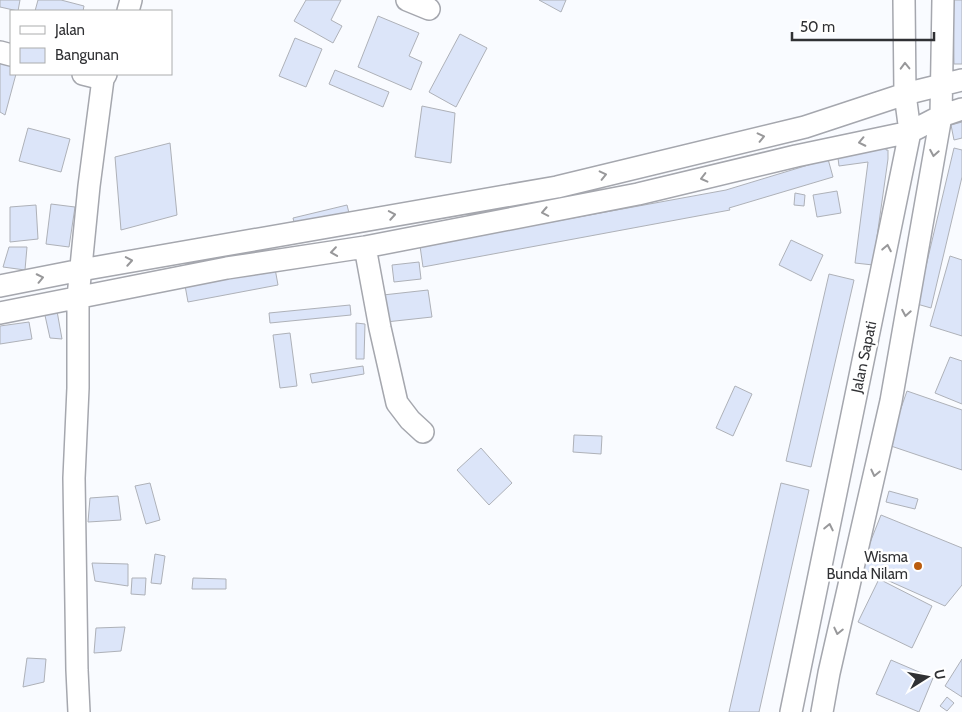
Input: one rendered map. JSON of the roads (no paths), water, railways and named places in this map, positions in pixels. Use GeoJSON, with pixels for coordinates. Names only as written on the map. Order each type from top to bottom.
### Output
{"type":"FeatureCollection","features":[{"type":"Feature","properties":{"kind":"street"},"geometry":{"type":"LineString","coordinates":[[408,0],[429,9]]}},
{"type":"Feature","properties":{"kind":"street","name":"Jalan Sapati"},"geometry":{"type":"LineString","coordinates":[[791,712],[910,132],[905,94],[904,0]]}},
{"type":"Feature","properties":{"kind":"street"},"geometry":{"type":"LineString","coordinates":[[822,712],[831,664],[891,401],[941,116],[943,0]]}},
{"type":"Feature","properties":{"kind":"street"},"geometry":{"type":"LineString","coordinates":[[79,712],[74,478],[78,388],[78,297],[89,186],[105,77],[90,75]]}},
{"type":"Feature","properties":{"kind":"street"},"geometry":{"type":"LineString","coordinates":[[0,286],[557,186],[805,127],[905,94],[962,80]]}},
{"type":"Feature","properties":{"kind":"street"},"geometry":{"type":"LineString","coordinates":[[0,312],[227,268],[365,247],[638,194],[796,156],[910,132],[941,116],[962,109]]}},
{"type":"Feature","properties":{"kind":"street"},"geometry":{"type":"LineString","coordinates":[[365,247],[397,403],[410,420],[423,432]]}},
{"type":"Feature","properties":{"kind":"place","name":"Wisma Bunda Nilam"},"geometry":{"type":"Point","coordinates":[918,566]}}]}
